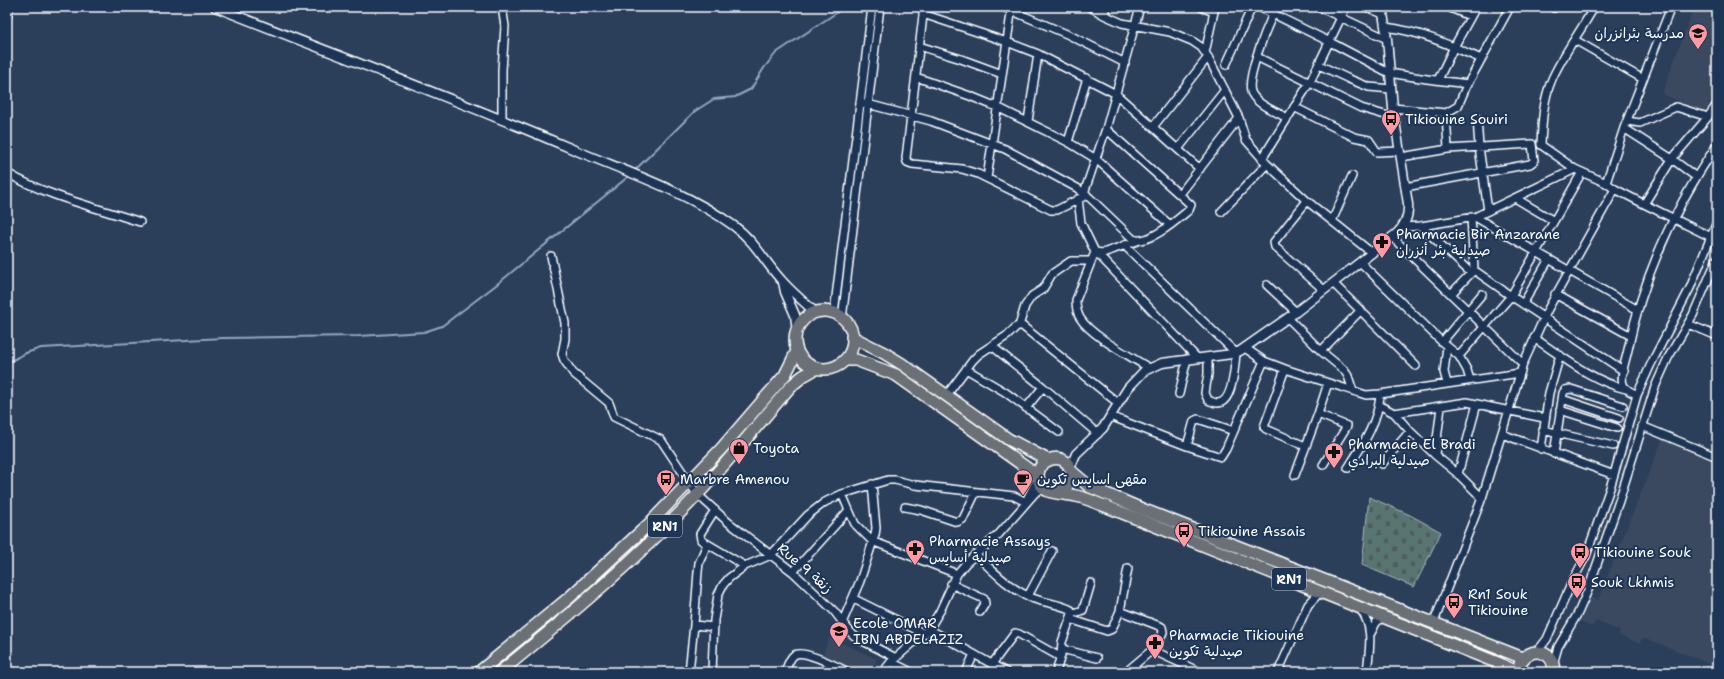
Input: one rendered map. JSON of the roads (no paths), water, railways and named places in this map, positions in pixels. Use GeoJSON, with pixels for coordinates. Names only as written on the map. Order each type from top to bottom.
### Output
{"type":"FeatureCollection","features":[{"type":"Feature","properties":{"kind":"highway"},"geometry":{"type":"LineString","coordinates":[[797,330],[804,319],[816,313],[826,312],[838,316],[850,327],[852,337],[850,353],[845,360]]}},
{"type":"Feature","properties":{"kind":"highway","name":"RN1"},"geometry":{"type":"LineString","coordinates":[[479,672],[565,602],[608,564],[689,484],[785,375],[797,351],[795,344],[797,330]]}},
{"type":"Feature","properties":{"kind":"highway","name":"RN1"},"geometry":{"type":"LineString","coordinates":[[852,337],[890,356],[1008,439],[1053,459],[1065,462],[1090,487],[1316,578],[1434,622],[1523,658]]}},
{"type":"Feature","properties":{"kind":"highway"},"geometry":{"type":"LineString","coordinates":[[797,351],[805,362],[817,368]]}},
{"type":"Feature","properties":{"kind":"highway"},"geometry":{"type":"LineString","coordinates":[[845,360],[856,360],[896,375],[1038,477],[1044,488]]}},
{"type":"Feature","properties":{"kind":"highway","name":"RN1"},"geometry":{"type":"LineString","coordinates":[[500,672],[606,582],[697,494],[791,386],[803,376],[817,368],[827,369],[837,366],[845,360]]}},
{"type":"Feature","properties":{"kind":"highway"},"geometry":{"type":"LineString","coordinates":[[1038,477],[1042,464],[1053,459]]}},
{"type":"Feature","properties":{"kind":"highway"},"geometry":{"type":"LineString","coordinates":[[1058,492],[1068,486],[1071,482],[1071,469]]}},
{"type":"Feature","properties":{"kind":"highway","name":"RN1"},"geometry":{"type":"LineString","coordinates":[[1044,488],[1050,492],[1078,496],[1105,506],[1354,604],[1517,672]]}},
{"type":"Feature","properties":{"kind":"highway"},"geometry":{"type":"LineString","coordinates":[[1520,672],[1520,663],[1523,658],[1532,652],[1547,655],[1555,669]]}},
{"type":"Feature","properties":{"kind":"street"},"geometry":{"type":"LineString","coordinates":[[7,17],[8,7]]}},
{"type":"Feature","properties":{"kind":"street"},"geometry":{"type":"LineString","coordinates":[[215,7],[502,120],[650,181],[710,211],[742,231],[783,282],[816,313]]}},
{"type":"Feature","properties":{"kind":"street"},"geometry":{"type":"LineString","coordinates":[[502,7],[505,26],[502,64],[502,120]]}},
{"type":"Feature","properties":{"kind":"street"},"geometry":{"type":"LineString","coordinates":[[838,316],[860,102],[872,7]]}},
{"type":"Feature","properties":{"kind":"street"},"geometry":{"type":"LineString","coordinates":[[838,316],[880,7]]}},
{"type":"Feature","properties":{"kind":"street"},"geometry":{"type":"LineString","coordinates":[[1003,7],[1011,8],[1069,34],[1125,63]]}},
{"type":"Feature","properties":{"kind":"street"},"geometry":{"type":"LineString","coordinates":[[1090,7],[1122,23],[1158,28],[1181,36],[1201,47],[1207,55],[1239,118],[1246,140],[1264,161],[1307,200],[1372,253]]}},
{"type":"Feature","properties":{"kind":"street"},"geometry":{"type":"LineString","coordinates":[[1104,15],[1106,7]]}},
{"type":"Feature","properties":{"kind":"street"},"geometry":{"type":"LineString","coordinates":[[1140,7],[1136,26],[1125,63],[1116,94],[1106,129],[1085,194],[1078,199],[1057,210],[1048,210],[987,178],[962,169],[908,163],[906,158],[924,11],[1038,54],[1116,94],[1200,169]]}},
{"type":"Feature","properties":{"kind":"street"},"geometry":{"type":"LineString","coordinates":[[1153,127],[1207,55],[1214,9],[1201,7]]}},
{"type":"Feature","properties":{"kind":"street"},"geometry":{"type":"LineString","coordinates":[[1226,65],[1252,7]]}},
{"type":"Feature","properties":{"kind":"street"},"geometry":{"type":"LineString","coordinates":[[1259,7],[1389,73],[1468,84]]}},
{"type":"Feature","properties":{"kind":"street"},"geometry":{"type":"LineString","coordinates":[[1319,7],[1387,39]]}},
{"type":"Feature","properties":{"kind":"street"},"geometry":{"type":"LineString","coordinates":[[1221,212],[1264,161],[1287,118],[1310,82],[1346,7]]}},
{"type":"Feature","properties":{"kind":"street"},"geometry":{"type":"LineString","coordinates":[[1071,469],[1076,454],[1098,434],[1134,381],[1148,368],[1162,363],[1236,353],[1296,312],[1403,227],[1408,210],[1393,108],[1385,27],[1382,10],[1366,7]]}},
{"type":"Feature","properties":{"kind":"street"},"geometry":{"type":"LineString","coordinates":[[1448,7],[1470,16]]}},
{"type":"Feature","properties":{"kind":"street"},"geometry":{"type":"LineString","coordinates":[[1438,80],[1476,7]]}},
{"type":"Feature","properties":{"kind":"street"},"geometry":{"type":"LineString","coordinates":[[1393,108],[1446,113],[1458,106],[1481,59],[1510,7]]}},
{"type":"Feature","properties":{"kind":"street"},"geometry":{"type":"LineString","coordinates":[[1542,145],[1542,118],[1552,79],[1594,7]]}},
{"type":"Feature","properties":{"kind":"street"},"geometry":{"type":"LineString","coordinates":[[987,178],[1011,8]]}},
{"type":"Feature","properties":{"kind":"street"},"geometry":{"type":"LineString","coordinates":[[1606,183],[1624,128],[1670,8]]}},
{"type":"Feature","properties":{"kind":"street"},"geometry":{"type":"LineString","coordinates":[[1273,14],[1263,37],[1249,85],[1250,90],[1262,104],[1287,118]]}},
{"type":"Feature","properties":{"kind":"street"},"geometry":{"type":"LineString","coordinates":[[1385,27],[1417,32],[1481,59]]}},
{"type":"Feature","properties":{"kind":"street"},"geometry":{"type":"LineString","coordinates":[[1575,40],[1643,79]]}},
{"type":"Feature","properties":{"kind":"street"},"geometry":{"type":"LineString","coordinates":[[920,46],[1002,74]]}},
{"type":"Feature","properties":{"kind":"street"},"geometry":{"type":"LineString","coordinates":[[1028,121],[1038,54]]}},
{"type":"Feature","properties":{"kind":"street"},"geometry":{"type":"LineString","coordinates":[[1257,57],[1361,108],[1395,118]]}},
{"type":"Feature","properties":{"kind":"street"},"geometry":{"type":"LineString","coordinates":[[1319,65],[1348,80],[1369,87],[1391,90]]}},
{"type":"Feature","properties":{"kind":"street"},"geometry":{"type":"LineString","coordinates":[[916,77],[997,107],[1068,142],[1096,159],[1170,225]]}},
{"type":"Feature","properties":{"kind":"street"},"geometry":{"type":"LineString","coordinates":[[1068,142],[1087,78]]}},
{"type":"Feature","properties":{"kind":"street"},"geometry":{"type":"LineString","coordinates":[[1178,149],[1225,90]]}},
{"type":"Feature","properties":{"kind":"street"},"geometry":{"type":"LineString","coordinates":[[860,102],[911,114],[992,144],[1046,170],[1085,194],[1137,241]]}},
{"type":"Feature","properties":{"kind":"street"},"geometry":{"type":"LineString","coordinates":[[1644,204],[1672,159],[1708,118],[1717,104]]}},
{"type":"Feature","properties":{"kind":"street"},"geometry":{"type":"LineString","coordinates":[[1294,107],[1354,136],[1369,140],[1377,152],[1400,154],[1479,147],[1532,144],[1542,145],[1575,169],[1606,183],[1711,238]]}},
{"type":"Feature","properties":{"kind":"street"},"geometry":{"type":"LineString","coordinates":[[1627,121],[1640,123],[1676,107],[1708,118]]}},
{"type":"Feature","properties":{"kind":"street"},"geometry":{"type":"LineString","coordinates":[[1446,113],[1448,149]]}},
{"type":"Feature","properties":{"kind":"street"},"geometry":{"type":"LineString","coordinates":[[1180,194],[1239,118]]}},
{"type":"Feature","properties":{"kind":"street"},"geometry":{"type":"LineString","coordinates":[[1476,118],[1488,211]]}},
{"type":"Feature","properties":{"kind":"street"},"geometry":{"type":"LineString","coordinates":[[1624,128],[1672,159],[1696,177]]}},
{"type":"Feature","properties":{"kind":"street"},"geometry":{"type":"LineString","coordinates":[[1096,253],[1101,254],[1152,236],[1170,225],[1190,208],[1190,203],[1106,129]]}},
{"type":"Feature","properties":{"kind":"street"},"geometry":{"type":"LineString","coordinates":[[1405,187],[1533,163],[1532,144]]}},
{"type":"Feature","properties":{"kind":"street"},"geometry":{"type":"LineString","coordinates":[[1626,389],[1622,381],[1638,310],[1673,219],[1696,177],[1717,145]]}},
{"type":"Feature","properties":{"kind":"street"},"geometry":{"type":"LineString","coordinates":[[1403,227],[1421,226],[1473,217],[1575,169]]}},
{"type":"Feature","properties":{"kind":"street"},"geometry":{"type":"LineString","coordinates":[[1459,356],[1510,296],[1582,172]]}},
{"type":"Feature","properties":{"kind":"street"},"geometry":{"type":"LineString","coordinates":[[7,173],[58,197],[140,222]]}},
{"type":"Feature","properties":{"kind":"street"},"geometry":{"type":"LineString","coordinates":[[1332,221],[1352,176]]}},
{"type":"Feature","properties":{"kind":"street"},"geometry":{"type":"LineString","coordinates":[[1434,622],[1482,498],[1523,364],[1543,317],[1555,294],[1615,189]]}},
{"type":"Feature","properties":{"kind":"street"},"geometry":{"type":"LineString","coordinates":[[1515,198],[1554,221]]}},
{"type":"Feature","properties":{"kind":"street"},"geometry":{"type":"LineString","coordinates":[[1078,199],[1081,223],[1096,253],[1196,358]]}},
{"type":"Feature","properties":{"kind":"street"},"geometry":{"type":"LineString","coordinates":[[1307,200],[1274,242],[1275,247],[1324,290]]}},
{"type":"Feature","properties":{"kind":"street"},"geometry":{"type":"LineString","coordinates":[[1473,217],[1638,310]]}},
{"type":"Feature","properties":{"kind":"street"},"geometry":{"type":"LineString","coordinates":[[1451,294],[1472,272],[1473,217]]}},
{"type":"Feature","properties":{"kind":"street"},"geometry":{"type":"LineString","coordinates":[[1537,652],[1547,639],[1572,582],[1586,556],[1614,475],[1637,394],[1690,288],[1717,222]]}},
{"type":"Feature","properties":{"kind":"street"},"geometry":{"type":"LineString","coordinates":[[1421,226],[1472,272],[1624,371]]}},
{"type":"Feature","properties":{"kind":"street"},"geometry":{"type":"LineString","coordinates":[[1392,237],[1523,364]]}},
{"type":"Feature","properties":{"kind":"street"},"geometry":{"type":"LineString","coordinates":[[1124,246],[1236,353]]}},
{"type":"Feature","properties":{"kind":"street"},"geometry":{"type":"LineString","coordinates":[[1096,253],[1091,261],[1076,300],[1076,308],[1080,318],[1086,326],[1148,368]]}},
{"type":"Feature","properties":{"kind":"street","name":"Rue 9 زنقة"},"geometry":{"type":"LineString","coordinates":[[551,256],[565,323],[565,339],[562,354],[568,368],[581,381],[610,403],[614,418],[661,440],[697,494],[793,572],[834,611],[857,638],[911,672]]}},
{"type":"Feature","properties":{"kind":"street"},"geometry":{"type":"LineString","coordinates":[[1523,304],[1549,260]]}},
{"type":"Feature","properties":{"kind":"street"},"geometry":{"type":"LineString","coordinates":[[1555,669],[1558,647],[1570,624],[1578,613],[1588,590],[1619,501],[1649,402],[1661,372],[1688,324],[1717,260]]}},
{"type":"Feature","properties":{"kind":"street"},"geometry":{"type":"LineString","coordinates":[[946,396],[966,369],[980,354],[1019,326],[1021,314],[1029,300],[1043,289],[1052,274],[1071,262],[1091,261]]}},
{"type":"Feature","properties":{"kind":"street"},"geometry":{"type":"LineString","coordinates":[[1360,262],[1444,344],[1459,356],[1467,370],[1470,380]]}},
{"type":"Feature","properties":{"kind":"street"},"geometry":{"type":"LineString","coordinates":[[783,282],[785,292],[795,315],[797,330]]}},
{"type":"Feature","properties":{"kind":"street"},"geometry":{"type":"LineString","coordinates":[[1334,283],[1416,366]]}},
{"type":"Feature","properties":{"kind":"street"},"geometry":{"type":"LineString","coordinates":[[1267,285],[1296,312]]}},
{"type":"Feature","properties":{"kind":"street"},"geometry":{"type":"LineString","coordinates":[[1447,384],[1444,372],[1444,344],[1468,310],[1482,294]]}},
{"type":"Feature","properties":{"kind":"street"},"geometry":{"type":"LineString","coordinates":[[1555,294],[1631,336]]}},
{"type":"Feature","properties":{"kind":"street"},"geometry":{"type":"LineString","coordinates":[[1320,351],[1361,310]]}},
{"type":"Feature","properties":{"kind":"street"},"geometry":{"type":"LineString","coordinates":[[1288,318],[1320,351],[1344,370],[1348,376],[1353,391]]}},
{"type":"Feature","properties":{"kind":"street"},"geometry":{"type":"LineString","coordinates":[[1688,324],[1717,336]]}},
{"type":"Feature","properties":{"kind":"street"},"geometry":{"type":"LineString","coordinates":[[1019,326],[1023,326],[1118,403]]}},
{"type":"Feature","properties":{"kind":"street"},"geometry":{"type":"LineString","coordinates":[[1534,338],[1598,379],[1637,394]]}},
{"type":"Feature","properties":{"kind":"street"},"geometry":{"type":"LineString","coordinates":[[992,346],[1098,434]]}},
{"type":"Feature","properties":{"kind":"street"},"geometry":{"type":"LineString","coordinates":[[1245,348],[1264,361],[1366,395],[1520,373]]}},
{"type":"Feature","properties":{"kind":"street"},"geometry":{"type":"LineString","coordinates":[[1208,357],[1208,374],[1205,393],[1208,400],[1217,403],[1222,402],[1227,396],[1231,387],[1236,353]]}},
{"type":"Feature","properties":{"kind":"street"},"geometry":{"type":"LineString","coordinates":[[1541,449],[1544,418],[1549,392],[1560,355]]}},
{"type":"Feature","properties":{"kind":"street"},"geometry":{"type":"LineString","coordinates":[[1179,394],[1187,359]]}},
{"type":"Feature","properties":{"kind":"street"},"geometry":{"type":"LineString","coordinates":[[1110,416],[1187,446],[1221,457],[1223,456],[1264,361]]}},
{"type":"Feature","properties":{"kind":"street"},"geometry":{"type":"LineString","coordinates":[[966,369],[987,380],[1059,432]]}},
{"type":"Feature","properties":{"kind":"street"},"geometry":{"type":"LineString","coordinates":[[1285,369],[1264,427],[1305,446]]}},
{"type":"Feature","properties":{"kind":"street"},"geometry":{"type":"LineString","coordinates":[[1295,474],[1328,383]]}},
{"type":"Feature","properties":{"kind":"street"},"geometry":{"type":"LineString","coordinates":[[1026,408],[1043,387]]}},
{"type":"Feature","properties":{"kind":"street"},"geometry":{"type":"LineString","coordinates":[[1554,454],[1560,410],[1565,390],[1571,389],[1623,406]]}},
{"type":"Feature","properties":{"kind":"street"},"geometry":{"type":"LineString","coordinates":[[1348,468],[1364,442],[1380,405],[1380,394]]}},
{"type":"Feature","properties":{"kind":"street"},"geometry":{"type":"LineString","coordinates":[[1562,399],[1619,418]]}},
{"type":"Feature","properties":{"kind":"street"},"geometry":{"type":"LineString","coordinates":[[1394,413],[1467,402],[1509,412],[1544,418]]}},
{"type":"Feature","properties":{"kind":"street"},"geometry":{"type":"LineString","coordinates":[[1458,474],[1477,404]]}},
{"type":"Feature","properties":{"kind":"street"},"geometry":{"type":"LineString","coordinates":[[1380,405],[1394,413],[1435,455],[1458,474],[1482,498]]}},
{"type":"Feature","properties":{"kind":"street"},"geometry":{"type":"LineString","coordinates":[[1435,455],[1441,407]]}},
{"type":"Feature","properties":{"kind":"street"},"geometry":{"type":"LineString","coordinates":[[1560,410],[1617,428]]}},
{"type":"Feature","properties":{"kind":"street"},"geometry":{"type":"LineString","coordinates":[[1318,414],[1347,426],[1324,465]]}},
{"type":"Feature","properties":{"kind":"street"},"geometry":{"type":"LineString","coordinates":[[1187,446],[1194,422],[1198,419],[1234,431]]}},
{"type":"Feature","properties":{"kind":"street"},"geometry":{"type":"LineString","coordinates":[[1642,426],[1717,457]]}},
{"type":"Feature","properties":{"kind":"street"},"geometry":{"type":"LineString","coordinates":[[1382,464],[1410,430]]}},
{"type":"Feature","properties":{"kind":"street"},"geometry":{"type":"LineString","coordinates":[[1543,430],[1612,446]]}},
{"type":"Feature","properties":{"kind":"street"},"geometry":{"type":"LineString","coordinates":[[1502,434],[1614,475]]}},
{"type":"Feature","properties":{"kind":"street"},"geometry":{"type":"LineString","coordinates":[[1053,459],[1081,448]]}},
{"type":"Feature","properties":{"kind":"street"},"geometry":{"type":"LineString","coordinates":[[1026,502],[1038,477]]}},
{"type":"Feature","properties":{"kind":"street"},"geometry":{"type":"LineString","coordinates":[[712,672],[714,627],[718,596],[723,585],[744,566],[771,555],[808,515],[825,502],[842,494],[872,484],[895,480],[915,485],[1014,496],[1026,502]]}},
{"type":"Feature","properties":{"kind":"street"},"geometry":{"type":"LineString","coordinates":[[842,622],[854,599],[876,528],[872,484]]}},
{"type":"Feature","properties":{"kind":"street"},"geometry":{"type":"LineString","coordinates":[[883,672],[894,660],[927,631],[940,611],[951,584],[957,574],[976,554],[999,534],[1035,493],[1044,488]]}},
{"type":"Feature","properties":{"kind":"street"},"geometry":{"type":"LineString","coordinates":[[905,507],[921,510],[957,522],[963,519],[976,492]]}},
{"type":"Feature","properties":{"kind":"street"},"geometry":{"type":"LineString","coordinates":[[842,494],[855,524],[872,541],[957,574]]}},
{"type":"Feature","properties":{"kind":"street"},"geometry":{"type":"LineString","coordinates":[[715,510],[700,534],[701,540],[744,566]]}},
{"type":"Feature","properties":{"kind":"street"},"geometry":{"type":"LineString","coordinates":[[793,572],[849,510]]}},
{"type":"Feature","properties":{"kind":"street"},"geometry":{"type":"LineString","coordinates":[[689,672],[699,563],[708,544]]}},
{"type":"Feature","properties":{"kind":"street"},"geometry":{"type":"LineString","coordinates":[[1028,596],[1052,551]]}},
{"type":"Feature","properties":{"kind":"street"},"geometry":{"type":"LineString","coordinates":[[976,554],[998,576],[1016,590],[1028,596],[1069,609],[1071,616],[1056,672]]}},
{"type":"Feature","properties":{"kind":"street"},"geometry":{"type":"LineString","coordinates":[[1071,616],[1110,631],[1120,611],[1128,568]]}},
{"type":"Feature","properties":{"kind":"street"},"geometry":{"type":"LineString","coordinates":[[1071,616],[1083,610],[1091,583]]}},
{"type":"Feature","properties":{"kind":"street"},"geometry":{"type":"LineString","coordinates":[[951,584],[984,599],[985,604],[980,612]]}},
{"type":"Feature","properties":{"kind":"street"},"geometry":{"type":"LineString","coordinates":[[1278,672],[1308,605],[1309,595],[1304,585]]}},
{"type":"Feature","properties":{"kind":"street"},"geometry":{"type":"LineString","coordinates":[[1308,605],[1321,591]]}},
{"type":"Feature","properties":{"kind":"street"},"geometry":{"type":"LineString","coordinates":[[854,599],[927,631],[974,654],[1006,672]]}},
{"type":"Feature","properties":{"kind":"street"},"geometry":{"type":"LineString","coordinates":[[1354,604],[1367,618],[1370,635],[1367,672]]}},
{"type":"Feature","properties":{"kind":"street"},"geometry":{"type":"LineString","coordinates":[[1120,611],[1162,627],[1164,632],[1155,651]]}},
{"type":"Feature","properties":{"kind":"street"},"geometry":{"type":"LineString","coordinates":[[1370,635],[1374,627],[1383,616]]}},
{"type":"Feature","properties":{"kind":"street"},"geometry":{"type":"LineString","coordinates":[[694,625],[714,627]]}},
{"type":"Feature","properties":{"kind":"street"},"geometry":{"type":"LineString","coordinates":[[992,664],[1015,633],[1060,657]]}},
{"type":"Feature","properties":{"kind":"street"},"geometry":{"type":"LineString","coordinates":[[1062,649],[1097,658]]}},
{"type":"Feature","properties":{"kind":"street"},"geometry":{"type":"LineString","coordinates":[[1126,672],[1149,651],[1155,651],[1200,672]]}},
{"type":"Feature","properties":{"kind":"street"},"geometry":{"type":"LineString","coordinates":[[785,672],[790,659],[795,654],[800,653],[826,662],[848,672]]}},
{"type":"Feature","properties":{"kind":"street"},"geometry":{"type":"LineString","coordinates":[[966,672],[974,654]]}},
{"type":"Feature","properties":{"kind":"waterway"},"geometry":{"type":"LineString","coordinates":[[634,171],[695,111],[714,99],[735,97],[751,89],[764,68],[776,53],[842,9]]}},
{"type":"Feature","properties":{"kind":"waterway"},"geometry":{"type":"LineString","coordinates":[[7,363],[26,353],[41,348],[223,338],[359,336],[424,332],[442,326],[496,285],[629,176]]}},
{"type":"Feature","properties":{"kind":"place","name":"مدرسة بئرانزران"},"geometry":{"type":"Point","coordinates":[1698,50]}},
{"type":"Feature","properties":{"kind":"place","name":"Tikiouine Souiri"},"geometry":{"type":"Point","coordinates":[1391,136]}},
{"type":"Feature","properties":{"kind":"place","name":"Pharmacie Bir Anzarane صيدلية بئر أنزران"},"geometry":{"type":"Point","coordinates":[1382,259]}},
{"type":"Feature","properties":{"kind":"place","name":"Toyota"},"geometry":{"type":"Point","coordinates":[739,465]}},
{"type":"Feature","properties":{"kind":"place","name":"Pharmacie El Bradi صيدلية البرادي"},"geometry":{"type":"Point","coordinates":[1334,469]}},
{"type":"Feature","properties":{"kind":"place","name":"Marbre Amenou"},"geometry":{"type":"Point","coordinates":[666,496]}},
{"type":"Feature","properties":{"kind":"place","name":"مقهى اسايس تكوين"},"geometry":{"type":"Point","coordinates":[1023,496]}},
{"type":"Feature","properties":{"kind":"place","name":"Tikiouine Assais"},"geometry":{"type":"Point","coordinates":[1184,548]}},
{"type":"Feature","properties":{"kind":"place","name":"Pharmacie Assays صيدلية أسايس"},"geometry":{"type":"Point","coordinates":[915,566]}},
{"type":"Feature","properties":{"kind":"place","name":"Tikiouine Souk"},"geometry":{"type":"Point","coordinates":[1580,569]}},
{"type":"Feature","properties":{"kind":"place","name":"Souk Lkhmis"},"geometry":{"type":"Point","coordinates":[1577,599]}},
{"type":"Feature","properties":{"kind":"place","name":"Rn1 Souk Tikiouine"},"geometry":{"type":"Point","coordinates":[1454,619]}},
{"type":"Feature","properties":{"kind":"place","name":"Ecole OMAR IBN ABDELAZIZ"},"geometry":{"type":"Point","coordinates":[839,648]}},
{"type":"Feature","properties":{"kind":"place","name":"Pharmacie Tikiouine صيدلية تكوين"},"geometry":{"type":"Point","coordinates":[1155,660]}}]}
